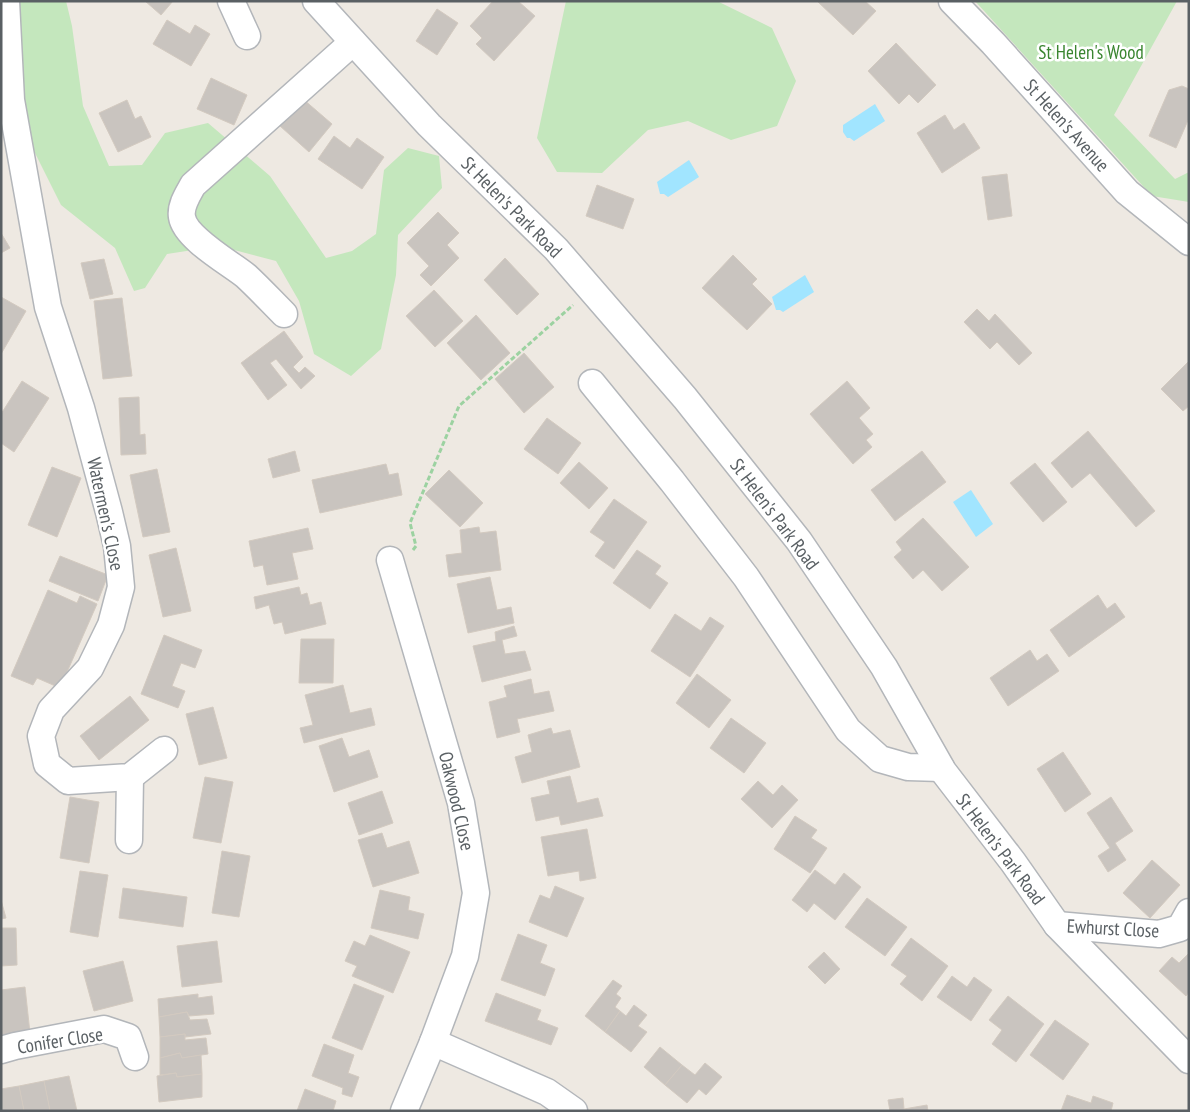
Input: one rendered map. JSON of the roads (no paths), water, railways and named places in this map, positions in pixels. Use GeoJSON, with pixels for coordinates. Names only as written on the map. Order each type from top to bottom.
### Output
{"type":"FeatureCollection","features":[{"type":"Feature","properties":{"kind":"street","name":"Watermen's Close"},"geometry":{"type":"LineString","coordinates":[[6,1],[11,100],[11,162],[48,307],[81,408],[117,546],[122,587],[112,625],[90,668],[51,710],[41,736],[47,764],[68,781],[130,777]]}},
{"type":"Feature","properties":{"kind":"street"},"geometry":{"type":"LineString","coordinates":[[231,1],[247,36]]}},
{"type":"Feature","properties":{"kind":"street","name":"St Helen's Park Road"},"geometry":{"type":"LineString","coordinates":[[316,1],[429,125],[556,249],[685,398],[799,541],[884,667],[941,768],[1013,862],[1057,925],[1189,1060]]}},
{"type":"Feature","properties":{"kind":"street","name":"St Helen's Avenue"},"geometry":{"type":"LineString","coordinates":[[952,1],[993,42],[1127,192],[1189,242]]}},
{"type":"Feature","properties":{"kind":"street"},"geometry":{"type":"LineString","coordinates":[[284,314],[246,276],[215,254],[186,228],[182,216],[185,201],[193,185],[353,42]]}},
{"type":"Feature","properties":{"kind":"street"},"geometry":{"type":"LineString","coordinates":[[592,383],[672,481],[746,577],[848,730],[880,759],[908,767],[941,768]]}},
{"type":"Feature","properties":{"kind":"street","name":"Oakwood Close"},"geometry":{"type":"LineString","coordinates":[[392,568],[461,803],[476,893],[465,956],[433,1042],[404,1111]]}},
{"type":"Feature","properties":{"kind":"street"},"geometry":{"type":"LineString","coordinates":[[129,840],[130,777],[164,750]]}},
{"type":"Feature","properties":{"kind":"street","name":"Ewhurst Close"},"geometry":{"type":"LineString","coordinates":[[1057,925],[1159,934],[1180,928],[1189,912]]}},
{"type":"Feature","properties":{"kind":"street","name":"Conifer Close"},"geometry":{"type":"LineString","coordinates":[[1,1050],[104,1029],[128,1037],[135,1057]]}},
{"type":"Feature","properties":{"kind":"street"},"geometry":{"type":"LineString","coordinates":[[433,1042],[547,1092],[574,1111]]}},
{"type":"Feature","properties":{"kind":"water"},"geometry":{"type":"Polygon","coordinates":[[[875,104],[885,121],[854,141],[847,138],[843,132],[843,125],[875,104]]]}},
{"type":"Feature","properties":{"kind":"water"},"geometry":{"type":"Polygon","coordinates":[[[689,160],[699,177],[668,197],[660,194],[657,182],[689,160]]]}},
{"type":"Feature","properties":{"kind":"water"},"geometry":{"type":"Polygon","coordinates":[[[805,275],[814,292],[783,312],[776,310],[772,297],[805,275]]]}},
{"type":"Feature","properties":{"kind":"water"},"geometry":{"type":"Polygon","coordinates":[[[971,490],[993,524],[976,537],[953,502],[971,490]]]}},
{"type":"Feature","properties":{"kind":"park label","name":"St Helen's Wood"},"geometry":{"type":"Point","coordinates":[1091,52]}}]}
